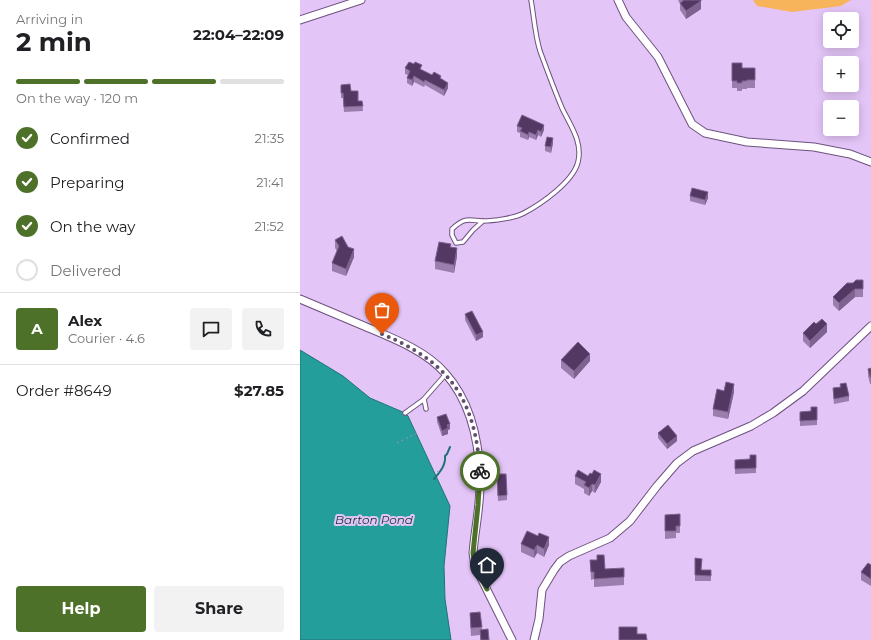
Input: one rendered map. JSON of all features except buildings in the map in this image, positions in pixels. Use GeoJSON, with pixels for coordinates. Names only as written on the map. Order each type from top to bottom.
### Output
{"type":"FeatureCollection","features":[{"type":"Feature","properties":{"kind":"street"},"geometry":{"type":"LineString","coordinates":[[300,20],[361,0]]}},
{"type":"Feature","properties":{"kind":"street"},"geometry":{"type":"LineString","coordinates":[[618,0],[626,17],[658,57],[692,124],[705,133],[747,142],[814,147],[850,154],[871,162]]}},
{"type":"Feature","properties":{"kind":"street"},"geometry":{"type":"LineString","coordinates":[[300,299],[396,340],[424,355],[446,374],[455,386],[467,406],[474,427],[479,453],[480,479],[473,553],[475,566],[512,640]]}},
{"type":"Feature","properties":{"kind":"street"},"geometry":{"type":"LineString","coordinates":[[532,639],[539,619],[542,590],[560,562],[569,556],[610,538],[630,521],[656,486],[677,463],[693,451],[751,426],[773,413],[803,391],[871,326]]}},
{"type":"Feature","properties":{"kind":"lane"},"geometry":{"type":"LineString","coordinates":[[483,221],[463,242],[456,243],[452,235],[452,229],[457,224],[464,220],[474,219],[483,221],[513,218],[523,214],[566,182],[578,163],[579,153],[577,138],[563,109],[540,49],[531,0]]}},
{"type":"Feature","properties":{"kind":"lane"},"geometry":{"type":"LineString","coordinates":[[405,413],[424,399],[446,374]]}},
{"type":"Feature","properties":{"kind":"lane"},"geometry":{"type":"LineString","coordinates":[[424,399],[426,409]]}},
{"type":"Feature","properties":{"kind":"path"},"geometry":{"type":"LineString","coordinates":[[397,443],[417,433]]}},
{"type":"Feature","properties":{"kind":"path"},"geometry":{"type":"LineString","coordinates":[[438,471],[441,474]]}},
{"type":"Feature","properties":{"kind":"shaded area"},"geometry":{"type":"Polygon","coordinates":[[[753,0],[851,0],[841,6],[792,12],[757,6],[753,0]]]}},
{"type":"Feature","properties":{"kind":"water","name":"Barton Pond"},"geometry":{"type":"Polygon","coordinates":[[[300,350],[343,376],[370,398],[405,413],[408,416],[450,506],[444,566],[445,599],[451,640],[300,640],[300,350]]]}},
{"type":"Feature","properties":{"kind":"waterway"},"geometry":{"type":"LineString","coordinates":[[434,479],[442,468],[445,462],[445,456],[450,447]]}},
{"type":"Feature","properties":{"kind":"way so far"},"geometry":{"type":"LineString","coordinates":[[382,334],[424,355],[443,371],[455,386],[467,406],[474,427],[479,453],[480,471]]}},
{"type":"Feature","properties":{"kind":"route"},"geometry":{"type":"LineString","coordinates":[[480,471],[473,553],[475,566],[487,589]]}}]}
